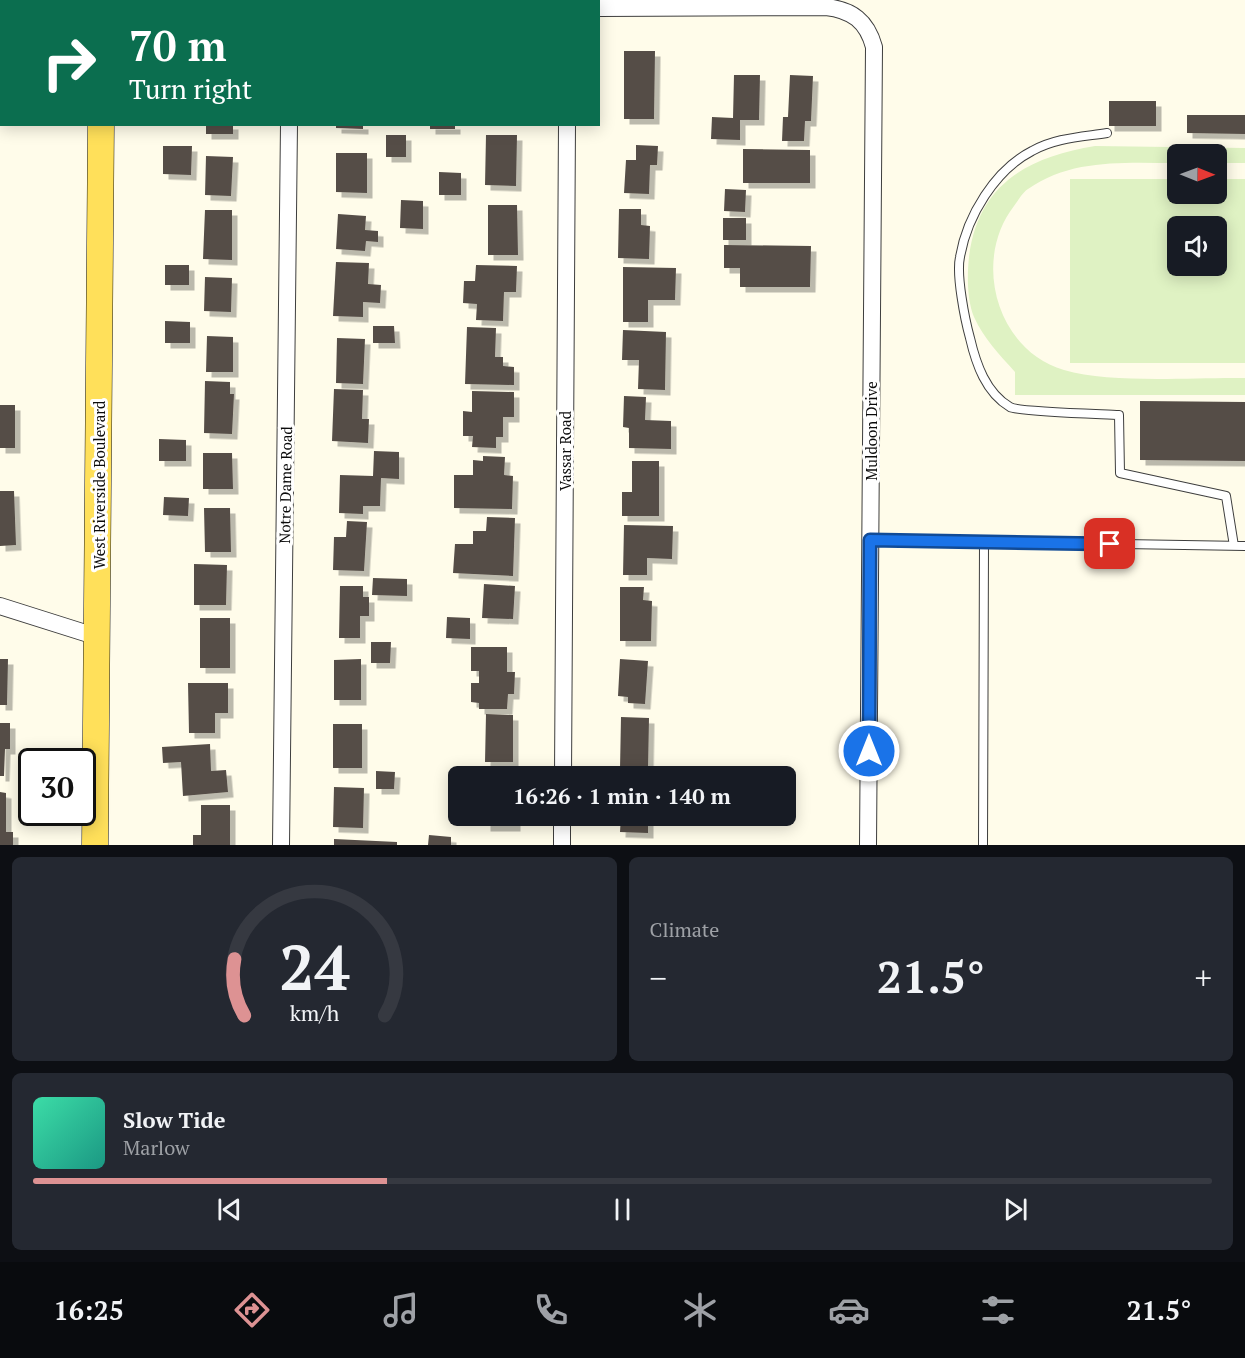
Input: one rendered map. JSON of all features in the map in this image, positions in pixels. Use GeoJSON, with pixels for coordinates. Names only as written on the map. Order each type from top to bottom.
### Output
{"type":"FeatureCollection","features":[{"type":"Feature","properties":{"kind":"main road","name":"West Riverside Boulevard"},"geometry":{"type":"LineString","coordinates":[[95,845],[101,126]]}},
{"type":"Feature","properties":{"kind":"street","name":"Muldoon Drive"},"geometry":{"type":"LineString","coordinates":[[600,8],[826,7],[850,12],[861,20],[870,33],[874,47],[868,845]]}},
{"type":"Feature","properties":{"kind":"street","name":"Notre Dame Road"},"geometry":{"type":"LineString","coordinates":[[281,845],[289,126]]}},
{"type":"Feature","properties":{"kind":"street","name":"Vassar Road"},"geometry":{"type":"LineString","coordinates":[[563,766],[567,126]]}},
{"type":"Feature","properties":{"kind":"street"},"geometry":{"type":"LineString","coordinates":[[0,606],[98,637]]}},
{"type":"Feature","properties":{"kind":"street"},"geometry":{"type":"LineString","coordinates":[[562,826],[562,845]]}},
{"type":"Feature","properties":{"kind":"lane"},"geometry":{"type":"LineString","coordinates":[[1107,134],[1061,139],[1031,151],[1001,174],[979,202],[959,258],[965,321],[977,366],[998,399],[1013,409],[1119,415],[1120,473],[1226,496],[1234,546]]}},
{"type":"Feature","properties":{"kind":"lane"},"geometry":{"type":"LineString","coordinates":[[870,540],[1245,546]]}},
{"type":"Feature","properties":{"kind":"lane"},"geometry":{"type":"LineString","coordinates":[[983,845],[984,542]]}},
{"type":"Feature","properties":{"kind":"green space"},"geometry":{"type":"Polygon","coordinates":[[[1095,146],[1167,147],[1167,163],[1119,163],[1081,167],[1045,179],[1022,195],[1001,228],[995,252],[993,276],[998,301],[1007,324],[1022,344],[1041,359],[1064,370],[1105,377],[1245,378],[1245,395],[1015,395],[1015,372],[987,339],[972,310],[968,272],[974,232],[983,210],[1010,178],[1048,158],[1095,146]]]}},
{"type":"Feature","properties":{"kind":"green space"},"geometry":{"type":"Polygon","coordinates":[[[1227,148],[1245,148],[1245,163],[1227,163],[1227,148]]]}},
{"type":"Feature","properties":{"kind":"green space"},"geometry":{"type":"Polygon","coordinates":[[[1070,179],[1167,179],[1167,204],[1227,204],[1227,179],[1245,179],[1245,363],[1070,363],[1070,179]]]}},
{"type":"Feature","properties":{"kind":"building"},"geometry":{"type":"Polygon","coordinates":[[[624,51],[655,51],[654,119],[624,119],[624,51]]]}},
{"type":"Feature","properties":{"kind":"building"},"geometry":{"type":"Polygon","coordinates":[[[734,75],[760,75],[759,120],[740,120],[740,140],[711,139],[712,117],[733,118],[734,75]]]}},
{"type":"Feature","properties":{"kind":"building"},"geometry":{"type":"Polygon","coordinates":[[[790,75],[813,76],[811,121],[805,121],[804,141],[782,141],[783,117],[788,117],[790,75]]]}},
{"type":"Feature","properties":{"kind":"building"},"geometry":{"type":"Polygon","coordinates":[[[1109,101],[1156,101],[1156,126],[1109,126],[1109,101]]]}},
{"type":"Feature","properties":{"kind":"building"},"geometry":{"type":"Polygon","coordinates":[[[1187,115],[1245,115],[1245,134],[1187,133],[1187,115]]]}},
{"type":"Feature","properties":{"kind":"building"},"geometry":{"type":"Polygon","coordinates":[[[206,126],[233,126],[233,134],[206,134],[206,126]]]}},
{"type":"Feature","properties":{"kind":"building"},"geometry":{"type":"Polygon","coordinates":[[[336,126],[363,126],[363,129],[336,128],[336,126]]]}},
{"type":"Feature","properties":{"kind":"building"},"geometry":{"type":"Polygon","coordinates":[[[430,126],[455,126],[455,129],[430,129],[430,126]]]}},
{"type":"Feature","properties":{"kind":"building"},"geometry":{"type":"Polygon","coordinates":[[[386,135],[406,135],[406,157],[386,157],[386,135]]]}},
{"type":"Feature","properties":{"kind":"building"},"geometry":{"type":"Polygon","coordinates":[[[486,135],[517,135],[516,186],[485,185],[486,135]]]}},
{"type":"Feature","properties":{"kind":"building"},"geometry":{"type":"Polygon","coordinates":[[[636,145],[658,146],[657,165],[650,165],[649,194],[624,193],[626,160],[636,160],[636,145]]]}},
{"type":"Feature","properties":{"kind":"building"},"geometry":{"type":"Polygon","coordinates":[[[163,146],[192,146],[191,175],[163,174],[163,146]]]}},
{"type":"Feature","properties":{"kind":"building"},"geometry":{"type":"Polygon","coordinates":[[[743,149],[810,150],[810,183],[743,183],[743,149]]]}},
{"type":"Feature","properties":{"kind":"building"},"geometry":{"type":"Polygon","coordinates":[[[336,153],[367,153],[367,193],[336,192],[336,153]]]}},
{"type":"Feature","properties":{"kind":"building"},"geometry":{"type":"Polygon","coordinates":[[[206,156],[233,157],[231,196],[205,195],[206,156]]]}},
{"type":"Feature","properties":{"kind":"building"},"geometry":{"type":"Polygon","coordinates":[[[439,172],[461,173],[461,195],[439,195],[439,172]]]}},
{"type":"Feature","properties":{"kind":"building"},"geometry":{"type":"Polygon","coordinates":[[[725,189],[746,190],[745,212],[724,211],[725,189]]]}},
{"type":"Feature","properties":{"kind":"building"},"geometry":{"type":"Polygon","coordinates":[[[401,200],[423,201],[423,229],[400,228],[401,200]]]}},
{"type":"Feature","properties":{"kind":"building"},"geometry":{"type":"Polygon","coordinates":[[[488,205],[517,205],[518,255],[488,255],[488,205]]]}},
{"type":"Feature","properties":{"kind":"building"},"geometry":{"type":"Polygon","coordinates":[[[619,209],[641,209],[641,225],[650,226],[649,259],[618,258],[619,209]]]}},
{"type":"Feature","properties":{"kind":"building"},"geometry":{"type":"Polygon","coordinates":[[[205,210],[232,210],[232,260],[203,259],[205,210]]]}},
{"type":"Feature","properties":{"kind":"building"},"geometry":{"type":"Polygon","coordinates":[[[338,214],[366,216],[365,230],[378,231],[378,242],[366,241],[365,251],[336,249],[338,214]]]}},
{"type":"Feature","properties":{"kind":"building"},"geometry":{"type":"Polygon","coordinates":[[[723,218],[746,218],[746,240],[723,240],[723,218]]]}},
{"type":"Feature","properties":{"kind":"building"},"geometry":{"type":"Polygon","coordinates":[[[724,245],[811,246],[810,287],[740,287],[740,268],[724,268],[724,245]]]}},
{"type":"Feature","properties":{"kind":"building"},"geometry":{"type":"Polygon","coordinates":[[[336,262],[369,263],[368,284],[381,285],[380,303],[363,302],[363,317],[333,316],[336,262]]]}},
{"type":"Feature","properties":{"kind":"building"},"geometry":{"type":"Polygon","coordinates":[[[165,265],[189,265],[189,285],[165,285],[165,265]]]}},
{"type":"Feature","properties":{"kind":"building"},"geometry":{"type":"Polygon","coordinates":[[[476,265],[517,266],[516,292],[504,292],[503,321],[476,320],[477,304],[463,303],[464,281],[475,281],[476,265]]]}},
{"type":"Feature","properties":{"kind":"building"},"geometry":{"type":"Polygon","coordinates":[[[623,267],[676,268],[675,300],[648,300],[648,322],[623,322],[623,267]]]}},
{"type":"Feature","properties":{"kind":"building"},"geometry":{"type":"Polygon","coordinates":[[[205,277],[232,278],[231,312],[204,311],[205,277]]]}},
{"type":"Feature","properties":{"kind":"building"},"geometry":{"type":"Polygon","coordinates":[[[165,321],[190,322],[190,343],[165,343],[165,321]]]}},
{"type":"Feature","properties":{"kind":"building"},"geometry":{"type":"Polygon","coordinates":[[[373,326],[394,326],[395,343],[373,343],[373,326]]]}},
{"type":"Feature","properties":{"kind":"building"},"geometry":{"type":"Polygon","coordinates":[[[467,327],[496,328],[495,357],[503,357],[503,366],[514,367],[514,385],[465,384],[467,327]]]}},
{"type":"Feature","properties":{"kind":"building"},"geometry":{"type":"Polygon","coordinates":[[[623,330],[666,332],[665,390],[638,389],[639,360],[622,360],[623,330]]]}},
{"type":"Feature","properties":{"kind":"building"},"geometry":{"type":"Polygon","coordinates":[[[207,336],[233,337],[233,372],[206,372],[207,336]]]}},
{"type":"Feature","properties":{"kind":"building"},"geometry":{"type":"Polygon","coordinates":[[[337,338],[365,339],[363,384],[336,383],[337,338]]]}},
{"type":"Feature","properties":{"kind":"building"},"geometry":{"type":"Polygon","coordinates":[[[205,381],[230,382],[230,394],[234,394],[232,434],[204,433],[205,381]]]}},
{"type":"Feature","properties":{"kind":"building"},"geometry":{"type":"Polygon","coordinates":[[[334,389],[363,390],[362,419],[369,419],[368,443],[332,441],[334,389]]]}},
{"type":"Feature","properties":{"kind":"building"},"geometry":{"type":"Polygon","coordinates":[[[472,391],[514,392],[514,417],[503,417],[503,437],[496,437],[496,448],[472,447],[473,436],[463,436],[463,411],[472,412],[472,391]]]}},
{"type":"Feature","properties":{"kind":"building"},"geometry":{"type":"Polygon","coordinates":[[[624,396],[646,397],[645,420],[671,421],[671,449],[629,448],[629,428],[623,427],[624,396]]]}},
{"type":"Feature","properties":{"kind":"building"},"geometry":{"type":"Polygon","coordinates":[[[1140,401],[1245,402],[1245,461],[1140,460],[1140,401]]]}},
{"type":"Feature","properties":{"kind":"building"},"geometry":{"type":"Polygon","coordinates":[[[0,405],[15,405],[15,448],[0,448],[0,405]]]}},
{"type":"Feature","properties":{"kind":"building"},"geometry":{"type":"Polygon","coordinates":[[[159,439],[186,440],[186,461],[159,461],[159,439]]]}},
{"type":"Feature","properties":{"kind":"building"},"geometry":{"type":"Polygon","coordinates":[[[374,451],[399,452],[399,479],[381,478],[380,506],[363,506],[363,514],[339,513],[340,475],[373,476],[374,451]]]}},
{"type":"Feature","properties":{"kind":"building"},"geometry":{"type":"Polygon","coordinates":[[[203,453],[232,453],[233,489],[203,489],[203,453]]]}},
{"type":"Feature","properties":{"kind":"building"},"geometry":{"type":"Polygon","coordinates":[[[483,456],[505,457],[504,475],[513,476],[512,509],[454,508],[454,475],[473,475],[473,460],[483,461],[483,456]]]}},
{"type":"Feature","properties":{"kind":"building"},"geometry":{"type":"Polygon","coordinates":[[[632,461],[659,461],[659,516],[622,516],[622,492],[632,492],[632,461]]]}},
{"type":"Feature","properties":{"kind":"building"},"geometry":{"type":"Polygon","coordinates":[[[0,491],[14,491],[16,545],[0,546],[0,491]]]}},
{"type":"Feature","properties":{"kind":"building"},"geometry":{"type":"Polygon","coordinates":[[[164,497],[189,498],[188,516],[163,515],[164,497]]]}},
{"type":"Feature","properties":{"kind":"building"},"geometry":{"type":"Polygon","coordinates":[[[204,508],[230,508],[231,552],[205,552],[204,508]]]}},
{"type":"Feature","properties":{"kind":"building"},"geometry":{"type":"Polygon","coordinates":[[[487,517],[515,518],[513,576],[453,573],[455,544],[473,544],[473,531],[486,531],[487,517]]]}},
{"type":"Feature","properties":{"kind":"building"},"geometry":{"type":"Polygon","coordinates":[[[347,521],[367,522],[364,571],[333,570],[334,537],[346,537],[347,521]]]}},
{"type":"Feature","properties":{"kind":"building"},"geometry":{"type":"Polygon","coordinates":[[[624,525],[673,526],[672,559],[647,558],[647,575],[623,575],[624,525]]]}},
{"type":"Feature","properties":{"kind":"building"},"geometry":{"type":"Polygon","coordinates":[[[194,564],[227,565],[226,605],[194,605],[194,564]]]}},
{"type":"Feature","properties":{"kind":"building"},"geometry":{"type":"Polygon","coordinates":[[[373,578],[407,579],[407,596],[372,595],[373,578]]]}},
{"type":"Feature","properties":{"kind":"building"},"geometry":{"type":"Polygon","coordinates":[[[484,584],[515,586],[513,619],[482,618],[484,584]]]}},
{"type":"Feature","properties":{"kind":"building"},"geometry":{"type":"Polygon","coordinates":[[[340,586],[363,586],[363,597],[369,597],[369,616],[360,616],[360,638],[339,638],[340,586]]]}},
{"type":"Feature","properties":{"kind":"building"},"geometry":{"type":"Polygon","coordinates":[[[620,587],[644,587],[643,600],[652,601],[651,641],[620,641],[620,587]]]}},
{"type":"Feature","properties":{"kind":"building"},"geometry":{"type":"Polygon","coordinates":[[[447,617],[470,618],[470,639],[446,638],[447,617]]]}},
{"type":"Feature","properties":{"kind":"building"},"geometry":{"type":"Polygon","coordinates":[[[200,618],[230,618],[230,668],[200,668],[200,618]]]}},
{"type":"Feature","properties":{"kind":"building"},"geometry":{"type":"Polygon","coordinates":[[[371,642],[391,642],[390,663],[371,663],[371,642]]]}},
{"type":"Feature","properties":{"kind":"building"},"geometry":{"type":"Polygon","coordinates":[[[471,647],[507,647],[507,672],[515,672],[514,694],[508,694],[507,709],[479,709],[479,703],[471,702],[471,683],[479,683],[479,671],[471,671],[471,647]]]}},
{"type":"Feature","properties":{"kind":"building"},"geometry":{"type":"Polygon","coordinates":[[[0,659],[8,659],[7,705],[0,705],[0,659]]]}},
{"type":"Feature","properties":{"kind":"building"},"geometry":{"type":"Polygon","coordinates":[[[361,659],[361,700],[334,700],[334,660],[361,659]]]}},
{"type":"Feature","properties":{"kind":"building"},"geometry":{"type":"Polygon","coordinates":[[[620,659],[648,661],[645,704],[628,703],[628,697],[618,696],[620,659]]]}},
{"type":"Feature","properties":{"kind":"building"},"geometry":{"type":"Polygon","coordinates":[[[188,683],[228,683],[228,713],[215,713],[215,733],[189,733],[188,683]]]}},
{"type":"Feature","properties":{"kind":"building"},"geometry":{"type":"Polygon","coordinates":[[[486,714],[513,715],[513,762],[485,762],[486,714]]]}},
{"type":"Feature","properties":{"kind":"building"},"geometry":{"type":"Polygon","coordinates":[[[621,717],[649,718],[648,766],[620,766],[621,717]]]}},
{"type":"Feature","properties":{"kind":"building"},"geometry":{"type":"Polygon","coordinates":[[[0,723],[10,723],[10,749],[5,749],[4,776],[0,776],[0,723]]]}},
{"type":"Feature","properties":{"kind":"building"},"geometry":{"type":"Polygon","coordinates":[[[333,724],[362,724],[362,768],[333,768],[333,724]]]}},
{"type":"Feature","properties":{"kind":"building"},"geometry":{"type":"Polygon","coordinates":[[[210,744],[211,771],[226,770],[228,792],[183,796],[181,762],[163,763],[162,747],[210,744]]]}},
{"type":"Feature","properties":{"kind":"building"},"geometry":{"type":"Polygon","coordinates":[[[376,771],[395,772],[394,789],[376,789],[376,771]]]}},
{"type":"Feature","properties":{"kind":"building"},"geometry":{"type":"Polygon","coordinates":[[[334,787],[364,788],[363,828],[333,827],[334,787]]]}},
{"type":"Feature","properties":{"kind":"building"},"geometry":{"type":"Polygon","coordinates":[[[0,792],[6,793],[6,832],[13,832],[13,845],[0,845],[0,792]]]}},
{"type":"Feature","properties":{"kind":"building"},"geometry":{"type":"Polygon","coordinates":[[[201,805],[230,805],[230,845],[193,845],[193,835],[201,835],[201,805]]]}},
{"type":"Feature","properties":{"kind":"building"},"geometry":{"type":"Polygon","coordinates":[[[620,826],[648,826],[648,833],[620,832],[620,826]]]}},
{"type":"Feature","properties":{"kind":"building"},"geometry":{"type":"Polygon","coordinates":[[[429,835],[451,837],[451,845],[428,845],[429,835]]]}},
{"type":"Feature","properties":{"kind":"building"},"geometry":{"type":"Polygon","coordinates":[[[334,839],[397,842],[397,845],[334,845],[334,839]]]}},
{"type":"Feature","properties":{"kind":"route"},"geometry":{"type":"LineString","coordinates":[[869,751],[870,540],[1110,544]]}}]}
